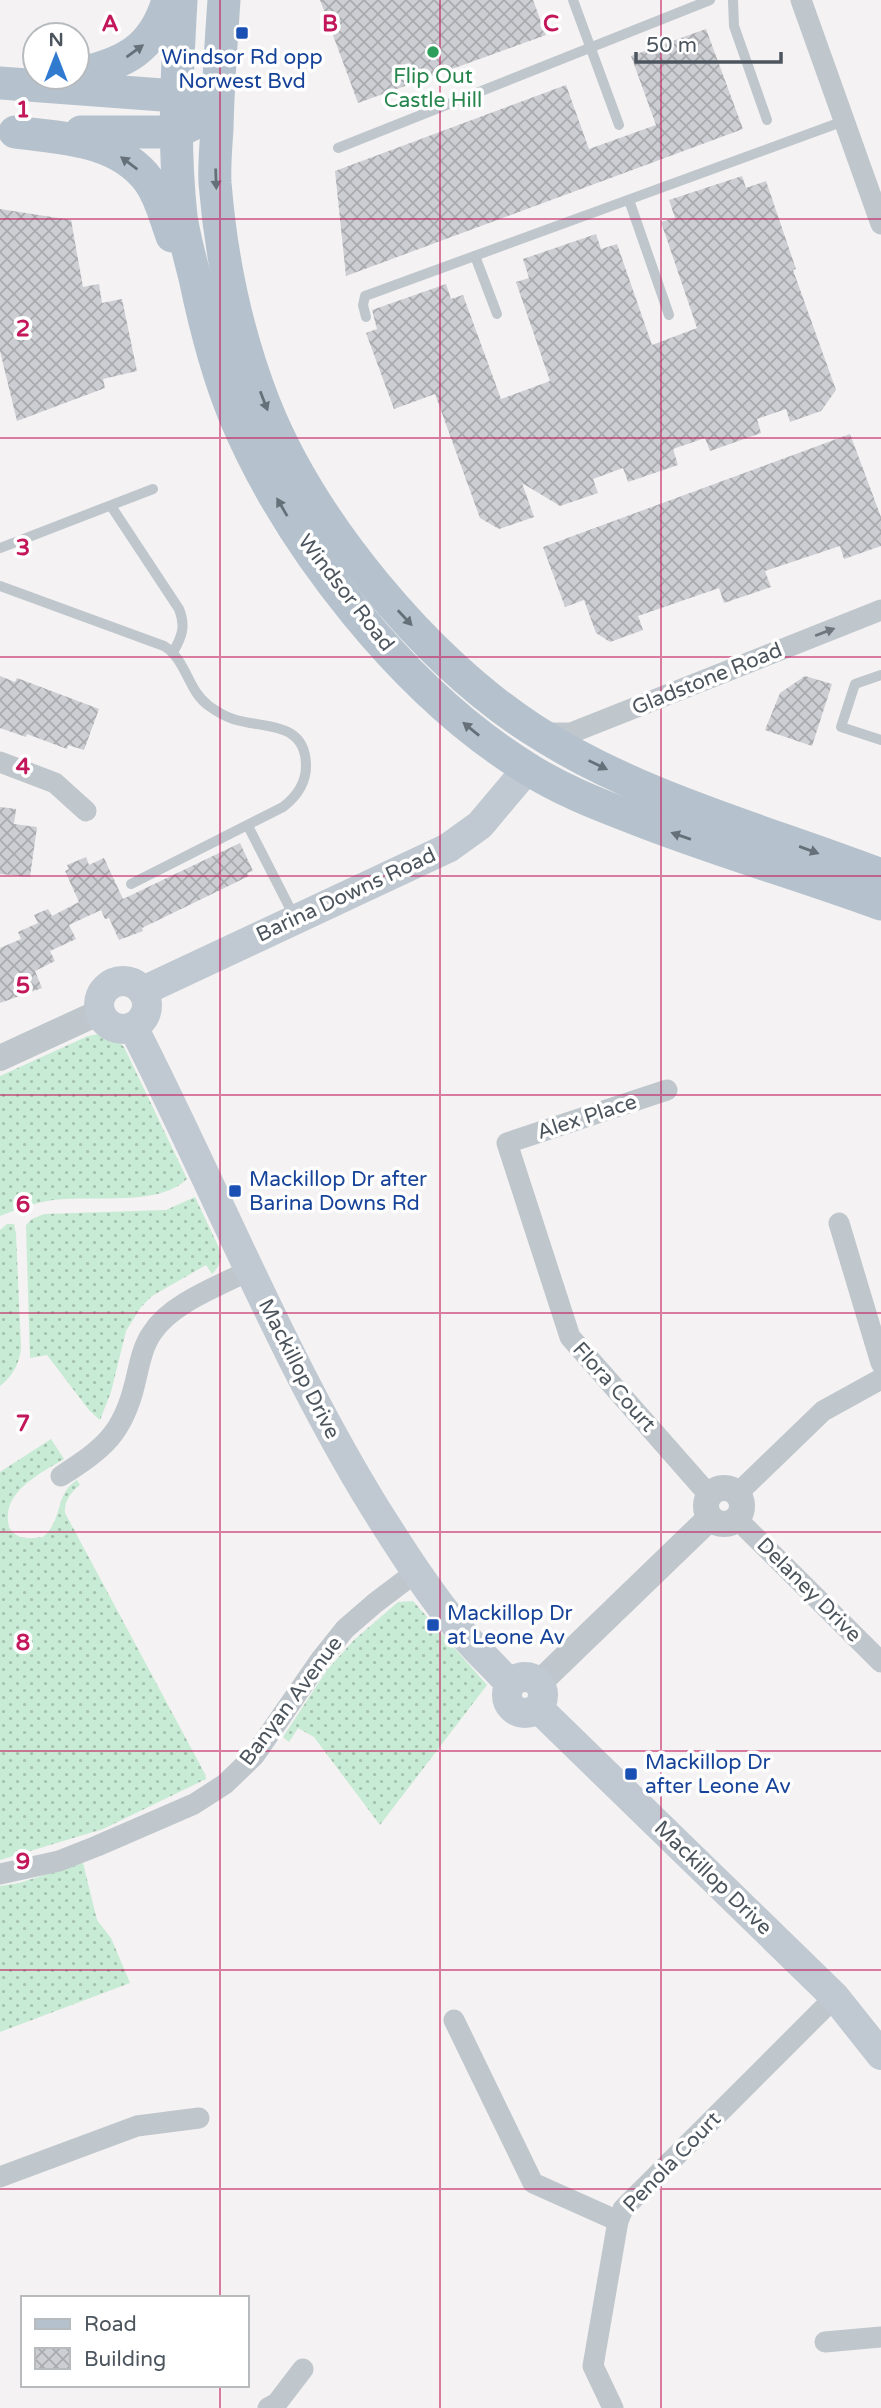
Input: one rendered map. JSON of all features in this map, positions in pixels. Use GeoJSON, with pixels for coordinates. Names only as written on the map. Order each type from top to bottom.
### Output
{"type":"FeatureCollection","features":[{"type":"Feature","properties":{"kind":"main road"},"geometry":{"type":"LineString","coordinates":[[91,70],[114,64],[141,48],[159,25],[169,0]]}},
{"type":"Feature","properties":{"kind":"main road","name":"Windsor Road"},"geometry":{"type":"LineString","coordinates":[[181,0],[176,132],[182,219],[213,355],[236,419],[264,476],[297,533],[370,628],[414,676],[466,724],[527,768],[592,802],[663,830],[881,904]]}},
{"type":"Feature","properties":{"kind":"main road","name":"Windsor Road"},"geometry":{"type":"LineString","coordinates":[[224,0],[215,181],[222,242],[234,303],[264,403],[285,449],[323,512],[361,566],[395,608],[460,674],[532,729],[594,764],[657,793],[881,875]]}},
{"type":"Feature","properties":{"kind":"main road"},"geometry":{"type":"LineString","coordinates":[[9,84],[176,96],[218,111]]}},
{"type":"Feature","properties":{"kind":"main road"},"geometry":{"type":"LineString","coordinates":[[7,131],[176,132],[218,111]]}},
{"type":"Feature","properties":{"kind":"main road"},"geometry":{"type":"LineString","coordinates":[[7,131],[94,144],[124,158],[137,169],[156,194],[202,310]]}},
{"type":"Feature","properties":{"kind":"main road"},"geometry":{"type":"LineString","coordinates":[[460,674],[524,750],[527,768]]}},
{"type":"Feature","properties":{"kind":"main road","name":"Barina Downs Road"},"geometry":{"type":"LineString","coordinates":[[143,991],[448,848],[465,838],[488,817],[527,768]]}},
{"type":"Feature","properties":{"kind":"main road"},"geometry":{"type":"LineString","coordinates":[[113,983],[134,983],[146,998],[146,1012],[133,1027],[115,1027],[108,1023],[100,1012],[100,999],[113,983]]}},
{"type":"Feature","properties":{"kind":"main road","name":"Mackillop Drive"},"geometry":{"type":"LineString","coordinates":[[133,1027],[173,1106],[282,1340],[342,1453],[416,1572],[463,1634],[529,1691],[835,1997],[881,2055]]}},
{"type":"Feature","properties":{"kind":"street"},"geometry":{"type":"LineString","coordinates":[[801,0],[844,121],[877,199],[881,224]]}},
{"type":"Feature","properties":{"kind":"street","name":"Gladstone Road"},"geometry":{"type":"LineString","coordinates":[[532,729],[556,735],[571,733],[881,610]]}},
{"type":"Feature","properties":{"kind":"street"},"geometry":{"type":"LineString","coordinates":[[0,762],[55,783],[86,811]]}},
{"type":"Feature","properties":{"kind":"street"},"geometry":{"type":"LineString","coordinates":[[0,1058],[100,1012]]}},
{"type":"Feature","properties":{"kind":"street","name":"Alex Place"},"geometry":{"type":"LineString","coordinates":[[507,1143],[667,1090]]}},
{"type":"Feature","properties":{"kind":"street","name":"Flora Court"},"geometry":{"type":"LineString","coordinates":[[507,1143],[569,1337],[709,1507]]}},
{"type":"Feature","properties":{"kind":"street"},"geometry":{"type":"LineString","coordinates":[[839,1223],[881,1363]]}},
{"type":"Feature","properties":{"kind":"street"},"geometry":{"type":"LineString","coordinates":[[61,1476],[98,1452],[123,1420],[131,1401],[142,1355],[150,1334],[160,1322],[175,1309],[250,1270]]}},
{"type":"Feature","properties":{"kind":"street"},"geometry":{"type":"LineString","coordinates":[[529,1691],[709,1507],[717,1489],[727,1487],[737,1507],[823,1411],[881,1379]]}},
{"type":"Feature","properties":{"kind":"street","name":"Delaney Drive"},"geometry":{"type":"LineString","coordinates":[[737,1507],[881,1661]]}},
{"type":"Feature","properties":{"kind":"street","name":"Banyan Avenue"},"geometry":{"type":"LineString","coordinates":[[0,1874],[58,1861],[97,1846],[194,1804],[225,1784],[254,1756],[345,1629],[416,1572]]}},
{"type":"Feature","properties":{"kind":"street","name":"Penola Court"},"geometry":{"type":"LineString","coordinates":[[613,2408],[593,2366],[618,2221],[623,2209],[835,1997]]}},
{"type":"Feature","properties":{"kind":"street"},"geometry":{"type":"LineString","coordinates":[[454,2020],[533,2183],[618,2221]]}},
{"type":"Feature","properties":{"kind":"street"},"geometry":{"type":"LineString","coordinates":[[0,2177],[137,2126],[200,2118]]}},
{"type":"Feature","properties":{"kind":"street"},"geometry":{"type":"LineString","coordinates":[[825,2342],[881,2337]]}},
{"type":"Feature","properties":{"kind":"street"},"geometry":{"type":"LineString","coordinates":[[268,2408],[277,2403],[303,2369]]}},
{"type":"Feature","properties":{"kind":"lane"},"geometry":{"type":"LineString","coordinates":[[573,0],[619,125]]}},
{"type":"Feature","properties":{"kind":"lane"},"geometry":{"type":"LineString","coordinates":[[338,148],[710,0]]}},
{"type":"Feature","properties":{"kind":"lane"},"geometry":{"type":"LineString","coordinates":[[733,0],[734,26],[767,120]]}},
{"type":"Feature","properties":{"kind":"lane"},"geometry":{"type":"LineString","coordinates":[[366,317],[363,305],[365,296],[844,121]]}},
{"type":"Feature","properties":{"kind":"lane"},"geometry":{"type":"LineString","coordinates":[[629,200],[669,314]]}},
{"type":"Feature","properties":{"kind":"lane"},"geometry":{"type":"LineString","coordinates":[[475,256],[497,314]]}},
{"type":"Feature","properties":{"kind":"lane"},"geometry":{"type":"LineString","coordinates":[[0,548],[153,489]]}},
{"type":"Feature","properties":{"kind":"lane"},"geometry":{"type":"LineString","coordinates":[[111,506],[179,609],[183,629],[173,652]]}},
{"type":"Feature","properties":{"kind":"lane"},"geometry":{"type":"LineString","coordinates":[[0,586],[173,652],[180,661],[191,687],[208,705],[233,719],[288,731],[299,741],[305,754],[307,769],[303,785],[294,799],[248,826],[131,884]]}},
{"type":"Feature","properties":{"kind":"lane"},"geometry":{"type":"LineString","coordinates":[[881,675],[855,684],[841,726],[881,740]]}},
{"type":"Feature","properties":{"kind":"lane"},"geometry":{"type":"LineString","coordinates":[[248,826],[295,918]]}},
{"type":"Feature","properties":{"kind":"green space"},"geometry":{"type":"Polygon","coordinates":[[[103,1033],[115,1038],[124,1047],[187,1179],[175,1188],[142,1197],[53,1200],[0,1216],[0,1076],[88,1036],[103,1033]]]}},
{"type":"Feature","properties":{"kind":"green space"},"geometry":{"type":"Polygon","coordinates":[[[195,1197],[220,1250],[219,1266],[212,1274],[206,1265],[152,1296],[141,1307],[126,1331],[111,1392],[100,1420],[89,1410],[47,1355],[30,1358],[26,1225],[44,1214],[166,1210],[195,1197]]]}},
{"type":"Feature","properties":{"kind":"green space"},"geometry":{"type":"Polygon","coordinates":[[[7,1224],[14,1224],[16,1234],[21,1348],[15,1369],[0,1386],[0,1230],[7,1224]]]}},
{"type":"Feature","properties":{"kind":"green space"},"geometry":{"type":"Polygon","coordinates":[[[51,1439],[64,1459],[34,1477],[16,1494],[8,1515],[9,1527],[19,1536],[43,1537],[54,1523],[65,1493],[77,1480],[80,1485],[69,1497],[65,1513],[206,1779],[103,1829],[0,1860],[0,1472],[51,1439]]]}},
{"type":"Feature","properties":{"kind":"green space"},"geometry":{"type":"Polygon","coordinates":[[[413,1601],[487,1685],[380,1825],[314,1737],[298,1728],[289,1742],[283,1737],[327,1670],[354,1640],[398,1602],[413,1601]]]}},
{"type":"Feature","properties":{"kind":"green space"},"geometry":{"type":"Polygon","coordinates":[[[83,1863],[97,1920],[111,1938],[130,1983],[0,2032],[0,1886],[19,1883],[83,1863]]]}},
{"type":"Feature","properties":{"kind":"building"},"geometry":{"type":"Polygon","coordinates":[[[320,0],[533,0],[546,35],[358,103],[320,0]]]}},
{"type":"Feature","properties":{"kind":"building"},"geometry":{"type":"Polygon","coordinates":[[[706,29],[743,129],[346,276],[335,171],[566,85],[589,149],[656,125],[631,56],[706,29]]]}},
{"type":"Feature","properties":{"kind":"building"},"geometry":{"type":"Polygon","coordinates":[[[742,176],[746,188],[766,181],[796,269],[793,270],[836,390],[821,411],[790,422],[786,409],[757,419],[761,433],[710,451],[705,438],[673,449],[678,465],[628,482],[623,468],[593,479],[598,493],[560,506],[522,483],[534,517],[499,529],[480,518],[435,394],[394,409],[366,333],[377,329],[372,310],[446,284],[451,299],[463,295],[501,399],[550,381],[516,282],[529,278],[523,259],[596,234],[601,249],[617,244],[652,345],[697,328],[661,222],[675,218],[669,200],[742,176]]]}},
{"type":"Feature","properties":{"kind":"building"},"geometry":{"type":"Polygon","coordinates":[[[0,209],[71,220],[83,287],[99,284],[102,303],[122,299],[137,371],[103,379],[105,388],[17,421],[0,351],[0,209]]]}},
{"type":"Feature","properties":{"kind":"building"},"geometry":{"type":"Polygon","coordinates":[[[850,434],[881,517],[881,546],[844,559],[840,546],[765,571],[771,587],[724,603],[719,588],[638,616],[643,630],[610,642],[596,633],[584,600],[565,607],[543,547],[850,434]]]}},
{"type":"Feature","properties":{"kind":"building"},"geometry":{"type":"Polygon","coordinates":[[[0,676],[15,682],[17,678],[99,709],[84,750],[68,745],[67,749],[27,734],[26,737],[0,728],[0,676]]]}},
{"type":"Feature","properties":{"kind":"building"},"geometry":{"type":"Polygon","coordinates":[[[805,676],[832,684],[812,746],[765,730],[780,693],[805,676]]]}},
{"type":"Feature","properties":{"kind":"building"},"geometry":{"type":"Polygon","coordinates":[[[0,807],[16,809],[14,824],[37,827],[30,877],[0,874],[0,807]]]}},
{"type":"Feature","properties":{"kind":"building"},"geometry":{"type":"Polygon","coordinates":[[[240,843],[253,871],[247,873],[249,876],[142,928],[143,931],[119,940],[109,918],[105,919],[101,910],[69,925],[76,939],[50,951],[55,961],[35,971],[42,988],[0,1003],[0,948],[21,939],[18,932],[38,923],[34,915],[48,909],[52,916],[79,902],[65,871],[69,869],[67,865],[86,857],[89,865],[104,858],[123,899],[240,843]]]}},
{"type":"Feature","properties":{"kind":"place","name":"Windsor Rd opp Norwest Bvd"},"geometry":{"type":"Point","coordinates":[242,33]}},
{"type":"Feature","properties":{"kind":"place","name":"Flip Out Castle Hill"},"geometry":{"type":"Point","coordinates":[433,52]}},
{"type":"Feature","properties":{"kind":"place","name":"Mackillop Dr after Barina Downs Rd"},"geometry":{"type":"Point","coordinates":[235,1191]}},
{"type":"Feature","properties":{"kind":"place","name":"Mackillop Dr at Leone Av"},"geometry":{"type":"Point","coordinates":[433,1625]}},
{"type":"Feature","properties":{"kind":"place","name":"Mackillop Dr after Leone Av"},"geometry":{"type":"Point","coordinates":[631,1774]}}]}
